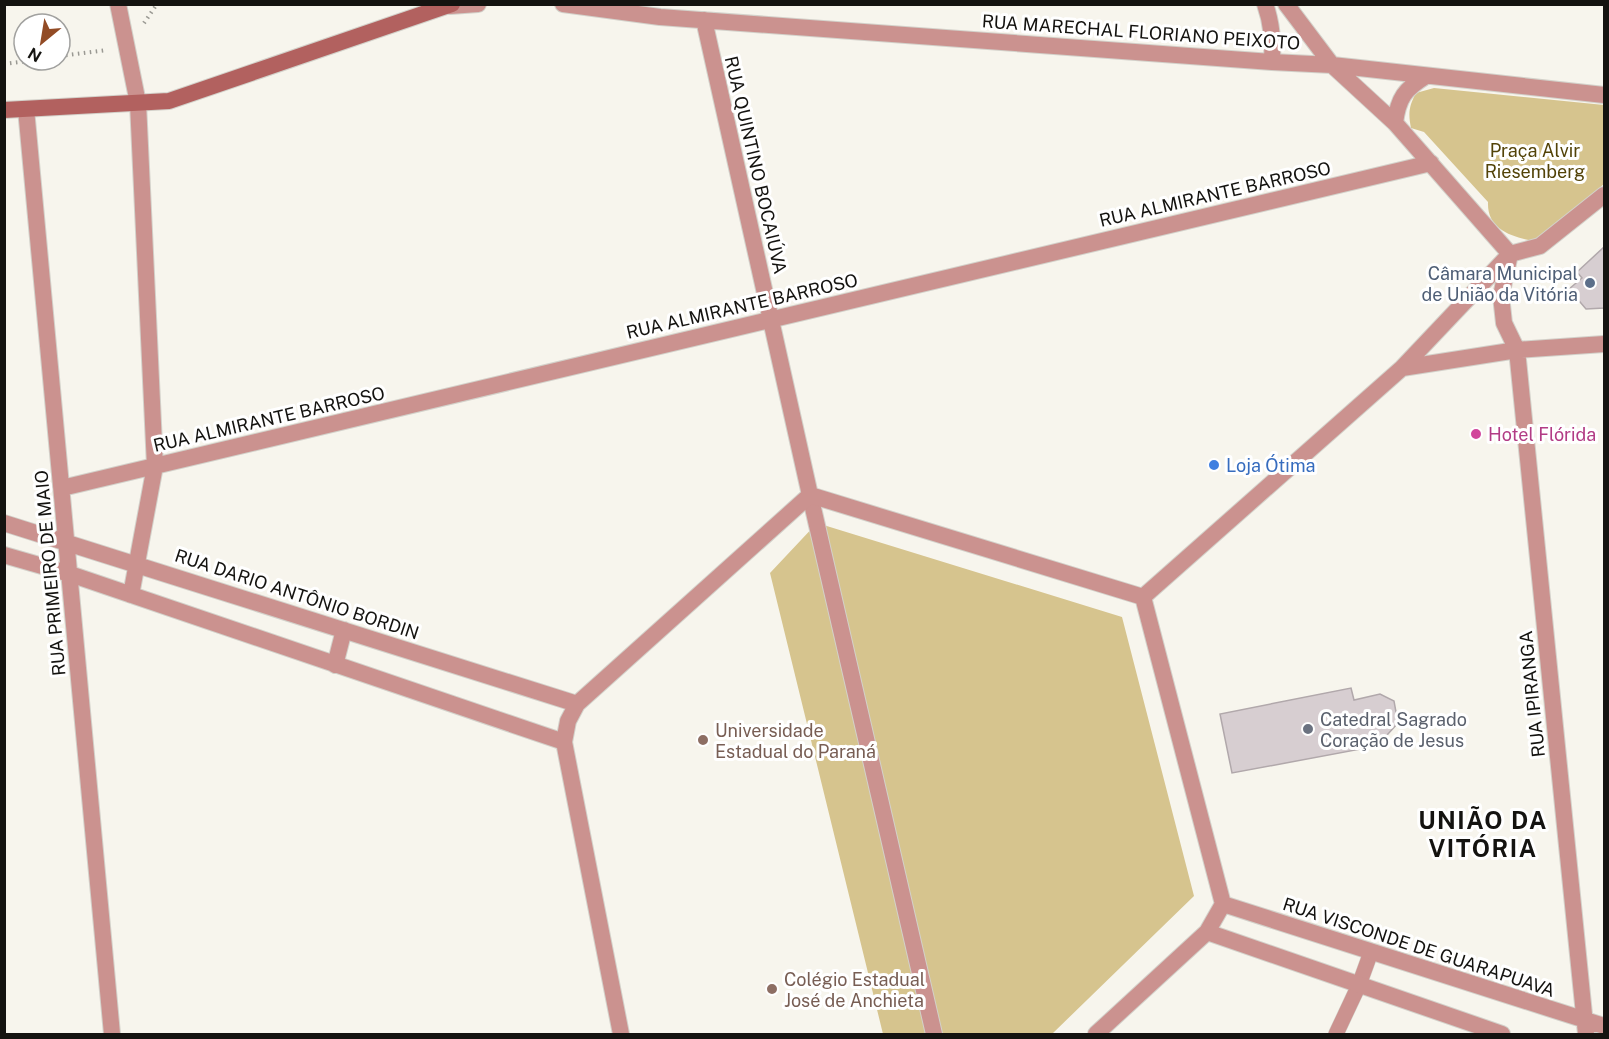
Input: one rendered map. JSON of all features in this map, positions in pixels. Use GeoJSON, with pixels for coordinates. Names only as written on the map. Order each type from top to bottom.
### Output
{"type":"FeatureCollection","features":[{"type":"Feature","properties":{"kind":"main road"},"geometry":{"type":"LineString","coordinates":[[4,110],[169,101],[451,5]]}},
{"type":"Feature","properties":{"kind":"street"},"geometry":{"type":"LineString","coordinates":[[118,4],[138,103],[155,466],[131,595]]}},
{"type":"Feature","properties":{"kind":"street"},"geometry":{"type":"LineString","coordinates":[[451,5],[478,4]]}},
{"type":"Feature","properties":{"kind":"street","name":"RUA MARECHAL FLORIANO PEIXOTO"},"geometry":{"type":"LineString","coordinates":[[563,4],[660,17],[1332,65]]}},
{"type":"Feature","properties":{"kind":"street","name":"RUA MARECHAL FLORIANO PEIXOTO"},"geometry":{"type":"LineString","coordinates":[[639,4],[660,17]]}},
{"type":"Feature","properties":{"kind":"street"},"geometry":{"type":"LineString","coordinates":[[1265,4],[1273,41],[1272,62]]}},
{"type":"Feature","properties":{"kind":"street"},"geometry":{"type":"LineString","coordinates":[[1286,4],[1332,65],[1395,123],[1510,254]]}},
{"type":"Feature","properties":{"kind":"street","name":"RUA QUINTINO BOCAIÚVA"},"geometry":{"type":"LineString","coordinates":[[704,20],[934,1035]]}},
{"type":"Feature","properties":{"kind":"street"},"geometry":{"type":"LineString","coordinates":[[1332,65],[1605,95]]}},
{"type":"Feature","properties":{"kind":"street"},"geometry":{"type":"LineString","coordinates":[[1395,123],[1402,96],[1411,85],[1426,76]]}},
{"type":"Feature","properties":{"kind":"street","name":"RUA PRIMEIRO DE MAIO"},"geometry":{"type":"LineString","coordinates":[[27,109],[112,1035]]}},
{"type":"Feature","properties":{"kind":"street","name":"RUA ALMIRANTE BARROSO"},"geometry":{"type":"LineString","coordinates":[[62,488],[1431,163]]}},
{"type":"Feature","properties":{"kind":"street"},"geometry":{"type":"LineString","coordinates":[[1143,597],[1402,368],[1510,254],[1540,246],[1605,195]]}},
{"type":"Feature","properties":{"kind":"street","name":"RUA IPIRANGA"},"geometry":{"type":"LineString","coordinates":[[1510,254],[1501,296],[1504,323],[1517,350],[1585,1027]]}},
{"type":"Feature","properties":{"kind":"street"},"geometry":{"type":"LineString","coordinates":[[1402,368],[1517,350],[1605,344]]}},
{"type":"Feature","properties":{"kind":"street"},"geometry":{"type":"LineString","coordinates":[[621,1035],[564,742],[568,722],[577,704],[810,495],[1143,597]]}},
{"type":"Feature","properties":{"kind":"street","name":"RUA DARIO ANTÔNIO BORDIN"},"geometry":{"type":"LineString","coordinates":[[4,523],[577,704]]}},
{"type":"Feature","properties":{"kind":"street"},"geometry":{"type":"LineString","coordinates":[[4,555],[70,574],[564,742]]}},
{"type":"Feature","properties":{"kind":"street"},"geometry":{"type":"LineString","coordinates":[[1096,1035],[1207,932],[1223,904],[1143,597]]}},
{"type":"Feature","properties":{"kind":"street"},"geometry":{"type":"LineString","coordinates":[[335,664],[344,630]]}},
{"type":"Feature","properties":{"kind":"street","name":"RUA VISCONDE DE GUARAPUAVA"},"geometry":{"type":"LineString","coordinates":[[1223,904],[1371,952],[1585,1027],[1605,1026]]}},
{"type":"Feature","properties":{"kind":"street"},"geometry":{"type":"LineString","coordinates":[[1207,932],[1502,1035]]}},
{"type":"Feature","properties":{"kind":"lane"},"geometry":{"type":"LineString","coordinates":[[1336,1035],[1371,952]]}},
{"type":"Feature","properties":{"kind":"path"},"geometry":{"type":"LineString","coordinates":[[72,54],[126,47]]}},
{"type":"Feature","properties":{"kind":"green space","name":"Praça Alvir Riesemberg"},"geometry":{"type":"Polygon","coordinates":[[[1434,88],[1604,105],[1604,184],[1547,233],[1533,241],[1508,234],[1491,219],[1488,202],[1424,132],[1411,128],[1410,110],[1416,93],[1434,88]]]}},
{"type":"Feature","properties":{"kind":"green space"},"geometry":{"type":"Polygon","coordinates":[[[817,523],[1122,617],[1194,896],[1052,1034],[883,1034],[770,573],[817,523]]]}},
{"type":"Feature","properties":{"kind":"building","name":"Câmara Municipal de União da Vitória"},"geometry":{"type":"Polygon","coordinates":[[[1604,247],[1604,308],[1586,309],[1569,289],[1582,278],[1577,272],[1604,247]]]}},
{"type":"Feature","properties":{"kind":"building","name":"Catedral Sagrado Coração de Jesus"},"geometry":{"type":"Polygon","coordinates":[[[1351,688],[1354,700],[1380,694],[1394,701],[1398,723],[1387,735],[1361,738],[1361,749],[1232,773],[1220,714],[1351,688]]]}},
{"type":"Feature","properties":{"kind":"place","name":"Câmara Municipal de União da Vitória"},"geometry":{"type":"Point","coordinates":[1590,283]}},
{"type":"Feature","properties":{"kind":"place","name":"Hotel Flórida"},"geometry":{"type":"Point","coordinates":[1476,434]}},
{"type":"Feature","properties":{"kind":"place","name":"Loja Ótima"},"geometry":{"type":"Point","coordinates":[1214,465]}},
{"type":"Feature","properties":{"kind":"place","name":"Catedral Sagrado Coração de Jesus"},"geometry":{"type":"Point","coordinates":[1308,729]}},
{"type":"Feature","properties":{"kind":"place","name":"Universidade Estadual do Paraná"},"geometry":{"type":"Point","coordinates":[703,740]}},
{"type":"Feature","properties":{"kind":"place","name":"Colégio Estadual José de Anchieta"},"geometry":{"type":"Point","coordinates":[772,989]}},
{"type":"Feature","properties":{"kind":"district","name":"UNIÃO DA VITÓRIA"},"geometry":{"type":"Point","coordinates":[1483,834]}}]}
